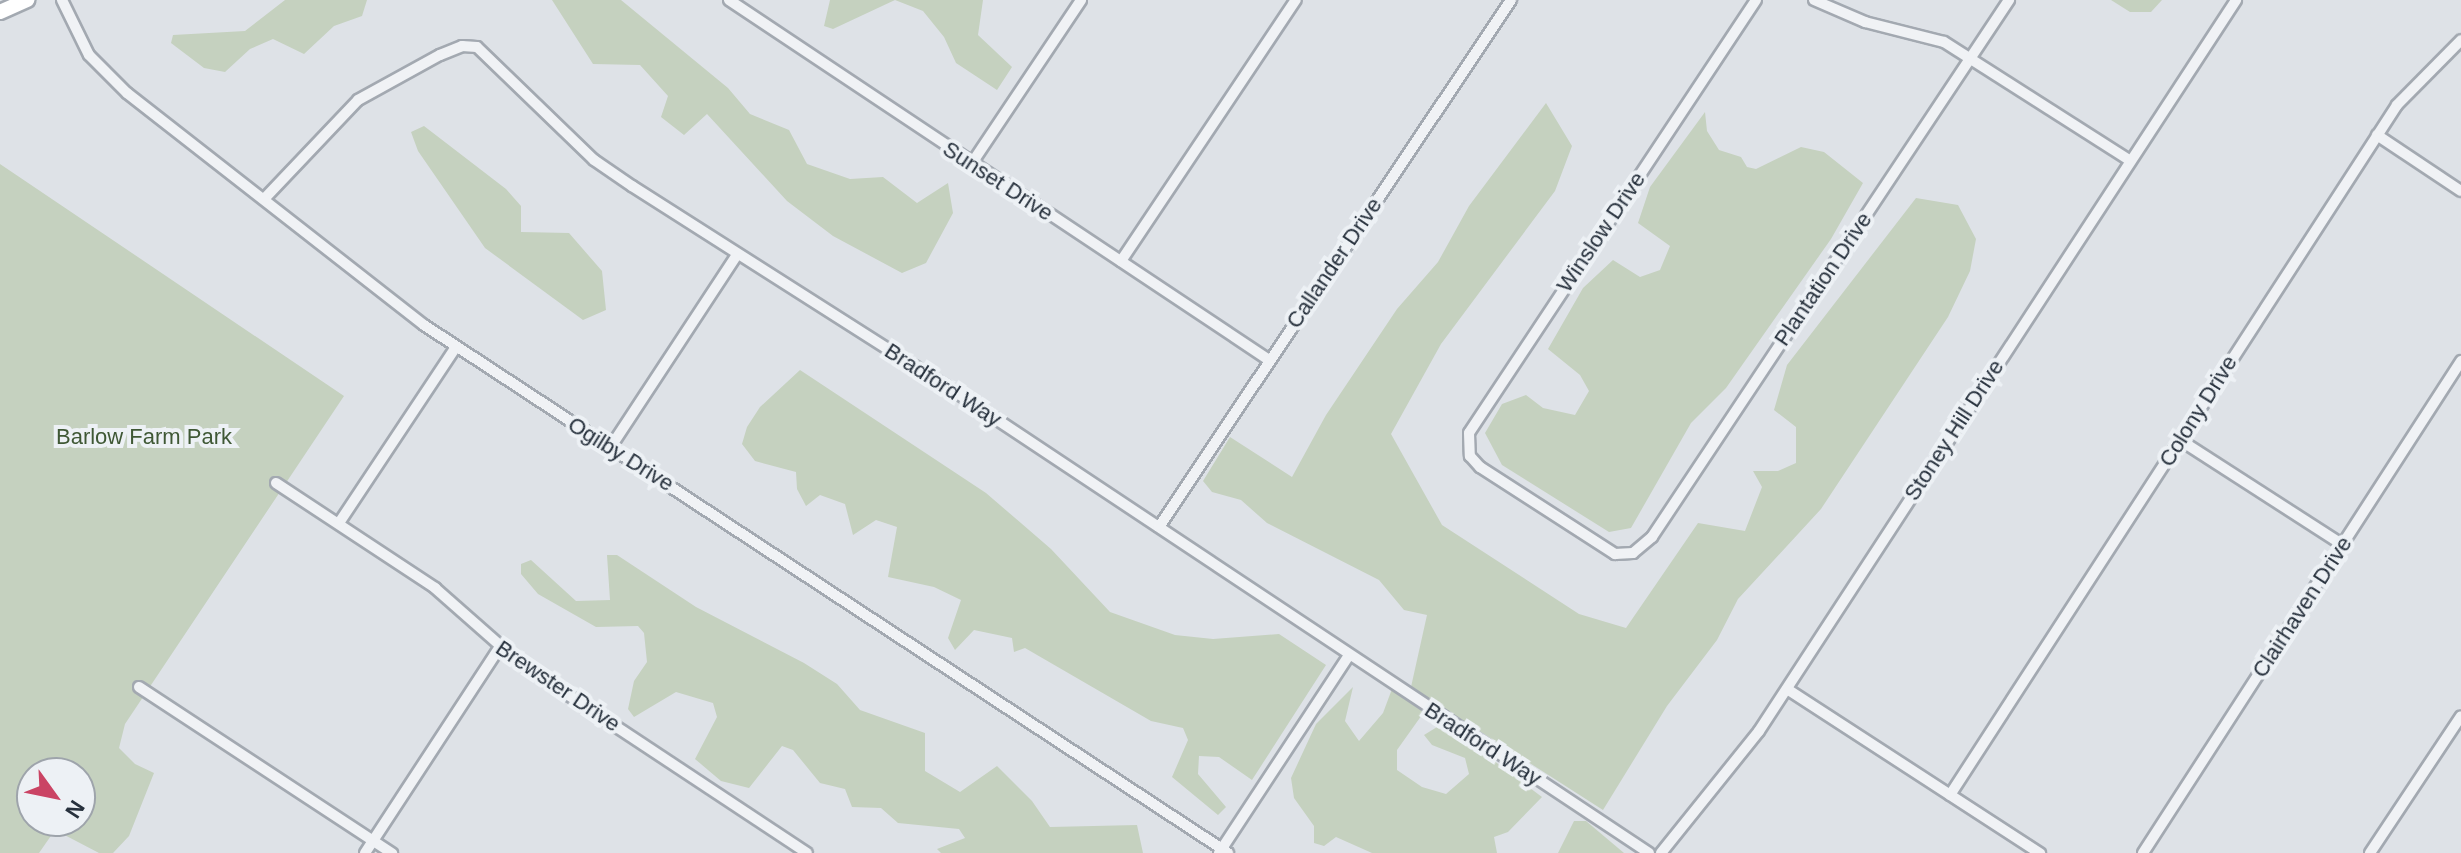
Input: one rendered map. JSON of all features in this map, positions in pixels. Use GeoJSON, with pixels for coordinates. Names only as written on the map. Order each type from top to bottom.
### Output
{"type":"FeatureCollection","features":[{"type":"Feature","properties":{"kind":"street"},"geometry":{"type":"LineString","coordinates":[[0,12],[27,0]]}},
{"type":"Feature","properties":{"kind":"street","name":"Ogilby Drive"},"geometry":{"type":"LineString","coordinates":[[62,0],[89,55],[114,81],[456,347],[1223,852]]}},
{"type":"Feature","properties":{"kind":"street","name":"Sunset Drive"},"geometry":{"type":"LineString","coordinates":[[729,0],[1269,360]]}},
{"type":"Feature","properties":{"kind":"street"},"geometry":{"type":"LineString","coordinates":[[972,163],[1081,0]]}},
{"type":"Feature","properties":{"kind":"street"},"geometry":{"type":"LineString","coordinates":[[1121,261],[1296,0]]}},
{"type":"Feature","properties":{"kind":"street","name":"Callander Drive"},"geometry":{"type":"LineString","coordinates":[[1159,527],[1511,0]]}},
{"type":"Feature","properties":{"kind":"street","name":"Winslow Drive"},"geometry":{"type":"LineString","coordinates":[[1633,553],[1615,554],[1603,548],[1480,467],[1467,446],[1478,418],[1756,0]]}},
{"type":"Feature","properties":{"kind":"street"},"geometry":{"type":"LineString","coordinates":[[1814,0],[1853,18],[1944,42],[2129,160]]}},
{"type":"Feature","properties":{"kind":"street","name":"Plantation Drive"},"geometry":{"type":"LineString","coordinates":[[1633,553],[1652,537],[2009,0]]}},
{"type":"Feature","properties":{"kind":"street","name":"Stoney Hill Drive"},"geometry":{"type":"LineString","coordinates":[[1661,853],[1787,689],[2236,0]]}},
{"type":"Feature","properties":{"kind":"street","name":"Colony Drive"},"geometry":{"type":"LineString","coordinates":[[1950,795],[2377,135],[2408,90],[2461,40]]}},
{"type":"Feature","properties":{"kind":"street","name":"Bradford Way"},"geometry":{"type":"LineString","coordinates":[[265,198],[358,100],[440,55],[471,45],[594,160],[737,255],[834,313],[1649,853]]}},
{"type":"Feature","properties":{"kind":"street"},"geometry":{"type":"LineString","coordinates":[[2377,135],[2461,191]]}},
{"type":"Feature","properties":{"kind":"street"},"geometry":{"type":"LineString","coordinates":[[610,448],[737,255]]}},
{"type":"Feature","properties":{"kind":"street"},"geometry":{"type":"LineString","coordinates":[[339,523],[456,347]]}},
{"type":"Feature","properties":{"kind":"street","name":"Clairhaven Drive"},"geometry":{"type":"LineString","coordinates":[[2143,853],[2461,361]]}},
{"type":"Feature","properties":{"kind":"street"},"geometry":{"type":"LineString","coordinates":[[2180,440],[2343,545]]}},
{"type":"Feature","properties":{"kind":"street","name":"Brewster Drive"},"geometry":{"type":"LineString","coordinates":[[276,483],[435,588],[499,648],[807,853]]}},
{"type":"Feature","properties":{"kind":"street"},"geometry":{"type":"LineString","coordinates":[[365,853],[499,648]]}},
{"type":"Feature","properties":{"kind":"street"},"geometry":{"type":"LineString","coordinates":[[1223,852],[1349,655]]}},
{"type":"Feature","properties":{"kind":"street"},"geometry":{"type":"LineString","coordinates":[[139,687],[392,853]]}},
{"type":"Feature","properties":{"kind":"street"},"geometry":{"type":"LineString","coordinates":[[1787,689],[2040,853]]}},
{"type":"Feature","properties":{"kind":"street"},"geometry":{"type":"LineString","coordinates":[[2370,853],[2461,716]]}},
{"type":"Feature","properties":{"kind":"green space"},"geometry":{"type":"Polygon","coordinates":[[[285,0],[367,0],[362,16],[334,26],[304,54],[273,39],[250,49],[225,72],[204,68],[171,43],[173,35],[245,31],[285,0]]]}},
{"type":"Feature","properties":{"kind":"green space"},"geometry":{"type":"Polygon","coordinates":[[[552,0],[621,0],[728,88],[750,114],[789,130],[807,164],[850,179],[883,177],[917,203],[948,183],[953,213],[926,263],[902,273],[833,236],[787,201],[707,114],[684,135],[661,117],[668,96],[640,65],[593,64],[552,0]]]}},
{"type":"Feature","properties":{"kind":"green space"},"geometry":{"type":"Polygon","coordinates":[[[830,0],[895,0],[833,29],[824,26],[830,0]]]}},
{"type":"Feature","properties":{"kind":"green space"},"geometry":{"type":"Polygon","coordinates":[[[895,0],[983,0],[978,35],[1012,67],[997,90],[956,63],[944,37],[923,11],[895,0]]]}},
{"type":"Feature","properties":{"kind":"green space"},"geometry":{"type":"Polygon","coordinates":[[[2111,0],[2162,0],[2151,12],[2130,12],[2111,0]]]}},
{"type":"Feature","properties":{"kind":"green space"},"geometry":{"type":"Polygon","coordinates":[[[1546,103],[1572,146],[1555,191],[1441,344],[1391,434],[1442,525],[1579,614],[1626,628],[1698,523],[1745,531],[1762,487],[1753,471],[1778,471],[1796,463],[1796,427],[1774,410],[1787,365],[1916,198],[1958,205],[1976,239],[1970,271],[1948,317],[1821,509],[1738,599],[1717,640],[1667,706],[1603,810],[1411,687],[1427,615],[1404,610],[1379,580],[1267,523],[1241,500],[1212,492],[1203,481],[1230,437],[1292,477],[1326,415],[1397,309],[1438,262],[1469,206],[1546,103]]]}},
{"type":"Feature","properties":{"kind":"green space"},"geometry":{"type":"Polygon","coordinates":[[[1705,112],[1707,131],[1719,150],[1741,157],[1747,167],[1756,169],[1801,147],[1824,152],[1863,183],[1831,239],[1726,388],[1691,423],[1631,528],[1609,532],[1502,465],[1485,433],[1502,404],[1526,395],[1543,408],[1575,415],[1589,391],[1580,375],[1548,349],[1583,288],[1613,260],[1640,277],[1660,270],[1670,246],[1638,223],[1650,187],[1705,112]]]}},
{"type":"Feature","properties":{"kind":"green space"},"geometry":{"type":"Polygon","coordinates":[[[424,126],[506,189],[521,206],[521,232],[569,233],[602,271],[606,310],[583,320],[485,248],[418,151],[411,132],[424,126]]]}},
{"type":"Feature","properties":{"kind":"green space","name":"Barlow Farm Park"},"geometry":{"type":"Polygon","coordinates":[[[0,164],[344,396],[125,724],[119,748],[135,764],[154,773],[129,836],[113,853],[99,853],[68,837],[96,837],[96,757],[16,757],[16,837],[50,837],[39,853],[0,853],[0,164]]]}},
{"type":"Feature","properties":{"kind":"green space"},"geometry":{"type":"Polygon","coordinates":[[[800,370],[986,493],[1051,549],[1110,612],[1175,635],[1213,639],[1279,634],[1326,665],[1252,780],[1219,757],[1199,756],[1198,774],[1226,807],[1218,815],[1172,777],[1188,740],[1183,728],[1151,721],[1025,648],[1014,652],[1012,638],[974,630],[955,650],[948,638],[961,600],[934,587],[888,577],[897,527],[876,520],[853,535],[845,504],[820,495],[806,506],[797,489],[796,472],[755,461],[742,444],[747,427],[760,407],[800,370]]]}},
{"type":"Feature","properties":{"kind":"green space"},"geometry":{"type":"Polygon","coordinates":[[[607,555],[617,555],[696,607],[804,663],[837,684],[860,710],[925,733],[925,771],[960,792],[997,766],[1032,801],[1050,827],[1137,825],[1143,853],[941,853],[937,849],[965,838],[959,829],[898,823],[881,808],[852,807],[845,789],[820,783],[793,750],[782,746],[749,788],[721,781],[695,759],[717,717],[713,703],[676,692],[634,717],[628,709],[634,681],[647,662],[644,633],[638,626],[596,627],[538,594],[521,574],[521,564],[531,560],[576,601],[610,600],[607,555]]]}},
{"type":"Feature","properties":{"kind":"green space"},"geometry":{"type":"Polygon","coordinates":[[[1353,687],[1345,721],[1359,741],[1383,713],[1392,689],[1424,712],[1397,750],[1397,770],[1422,787],[1446,794],[1469,774],[1465,758],[1432,745],[1424,735],[1437,727],[1481,751],[1542,797],[1508,832],[1494,837],[1497,853],[1372,853],[1336,837],[1324,846],[1314,843],[1314,826],[1294,798],[1291,778],[1316,724],[1353,687]]]}},
{"type":"Feature","properties":{"kind":"green space"},"geometry":{"type":"Polygon","coordinates":[[[1574,821],[1586,821],[1624,853],[1558,853],[1574,821]]]}}]}
